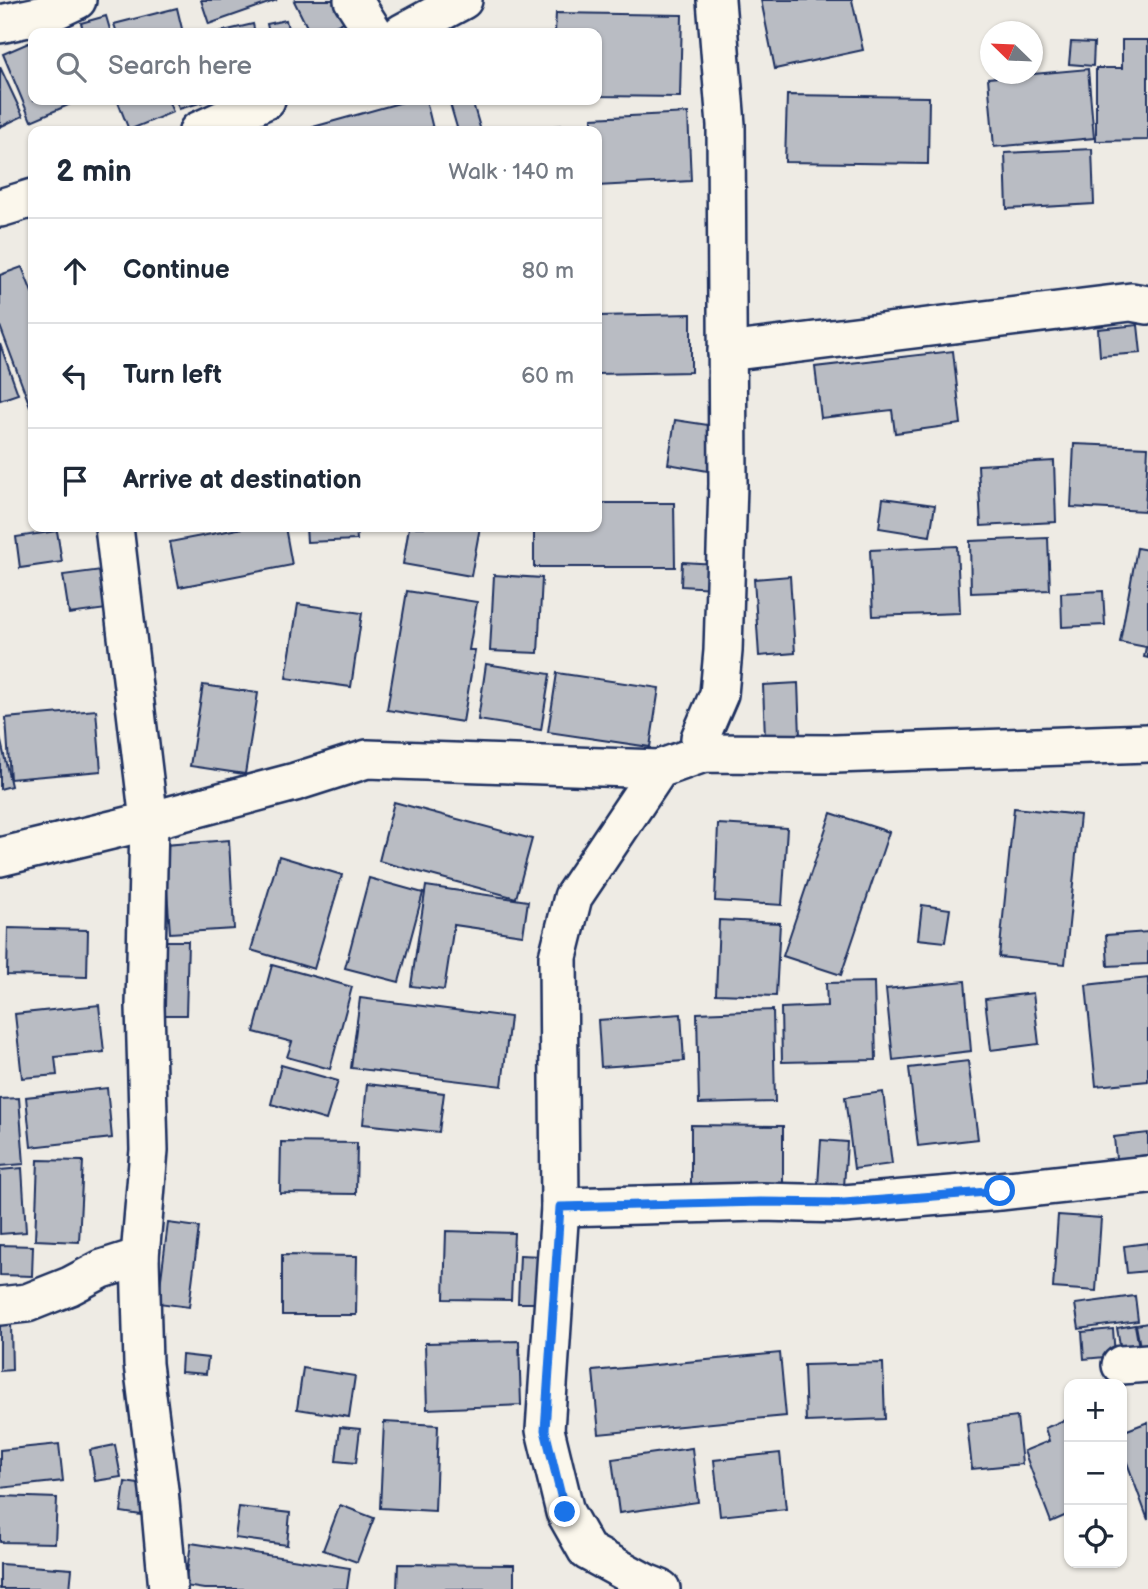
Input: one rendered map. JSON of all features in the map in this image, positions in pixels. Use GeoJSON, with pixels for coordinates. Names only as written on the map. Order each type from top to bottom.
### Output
{"type":"FeatureCollection","features":[{"type":"Feature","properties":{"kind":"street"},"geometry":{"type":"LineString","coordinates":[[0,24],[47,14],[77,0]]}},
{"type":"Feature","properties":{"kind":"street"},"geometry":{"type":"LineString","coordinates":[[353,0],[371,28]]}},
{"type":"Feature","properties":{"kind":"street"},"geometry":{"type":"LineString","coordinates":[[411,28],[463,0]]}},
{"type":"Feature","properties":{"kind":"street"},"geometry":{"type":"LineString","coordinates":[[704,753],[700,738],[719,694],[723,651],[728,484],[726,125],[716,0]]}},
{"type":"Feature","properties":{"kind":"street"},"geometry":{"type":"LineString","coordinates":[[209,126],[255,105]]}},
{"type":"Feature","properties":{"kind":"street"},"geometry":{"type":"LineString","coordinates":[[0,208],[28,200]]}},
{"type":"Feature","properties":{"kind":"street"},"geometry":{"type":"LineString","coordinates":[[727,352],[1131,302],[1148,305]]}},
{"type":"Feature","properties":{"kind":"street"},"geometry":{"type":"LineString","coordinates":[[115,532],[149,821],[145,1006],[149,1150],[140,1257],[143,1364],[168,1589]]}},
{"type":"Feature","properties":{"kind":"street"},"geometry":{"type":"LineString","coordinates":[[0,857],[149,821],[295,782],[367,759],[659,769],[704,753],[835,754],[1148,743]]}},
{"type":"Feature","properties":{"kind":"street"},"geometry":{"type":"LineString","coordinates":[[659,769],[573,897],[558,957],[560,1207],[545,1430],[565,1512],[587,1551],[646,1584],[662,1589]]}},
{"type":"Feature","properties":{"kind":"street"},"geometry":{"type":"LineString","coordinates":[[560,1207],[761,1202],[844,1203],[1000,1191],[1148,1175]]}},
{"type":"Feature","properties":{"kind":"street"},"geometry":{"type":"LineString","coordinates":[[0,1306],[27,1303],[70,1286],[102,1269],[140,1257]]}},
{"type":"Feature","properties":{"kind":"building"},"geometry":{"type":"Polygon","coordinates":[[[201,0],[277,0],[209,24],[201,0]]]}},
{"type":"Feature","properties":{"kind":"building"},"geometry":{"type":"Polygon","coordinates":[[[336,0],[346,21],[331,28],[308,28],[294,1],[336,0]]]}},
{"type":"Feature","properties":{"kind":"building"},"geometry":{"type":"Polygon","coordinates":[[[761,0],[852,0],[863,50],[775,69],[761,0]]]}},
{"type":"Feature","properties":{"kind":"building"},"geometry":{"type":"Polygon","coordinates":[[[177,8],[182,28],[115,28],[114,24],[177,8]]]}},
{"type":"Feature","properties":{"kind":"building"},"geometry":{"type":"Polygon","coordinates":[[[556,13],[682,15],[680,97],[602,96],[602,28],[555,28],[556,13]]]}},
{"type":"Feature","properties":{"kind":"building"},"geometry":{"type":"Polygon","coordinates":[[[106,16],[110,28],[82,28],[81,23],[106,16]]]}},
{"type":"Feature","properties":{"kind":"building"},"geometry":{"type":"Polygon","coordinates":[[[286,20],[288,28],[268,28],[267,24],[286,20]]]}},
{"type":"Feature","properties":{"kind":"building"},"geometry":{"type":"Polygon","coordinates":[[[253,24],[254,28],[236,28],[253,24]]]}},
{"type":"Feature","properties":{"kind":"building"},"geometry":{"type":"Polygon","coordinates":[[[1122,40],[1148,40],[1148,140],[1096,141],[1096,68],[1122,68],[1122,40]]]}},
{"type":"Feature","properties":{"kind":"building"},"geometry":{"type":"Polygon","coordinates":[[[1071,42],[1094,43],[1093,66],[1069,64],[1071,42]]]}},
{"type":"Feature","properties":{"kind":"building"},"geometry":{"type":"Polygon","coordinates":[[[28,43],[28,105],[68,105],[31,121],[3,54],[28,43]]]}},
{"type":"Feature","properties":{"kind":"building"},"geometry":{"type":"Polygon","coordinates":[[[0,67],[23,116],[0,127],[0,67]]]}},
{"type":"Feature","properties":{"kind":"building"},"geometry":{"type":"Polygon","coordinates":[[[1088,69],[1094,138],[994,147],[989,84],[1043,84],[1043,73],[1088,69]]]}},
{"type":"Feature","properties":{"kind":"building"},"geometry":{"type":"Polygon","coordinates":[[[787,95],[929,97],[928,164],[785,162],[787,95]]]}},
{"type":"Feature","properties":{"kind":"building"},"geometry":{"type":"Polygon","coordinates":[[[119,105],[170,105],[173,112],[139,126],[127,126],[119,105]]]}},
{"type":"Feature","properties":{"kind":"building"},"geometry":{"type":"Polygon","coordinates":[[[392,105],[427,105],[432,126],[317,126],[392,105]]]}},
{"type":"Feature","properties":{"kind":"building"},"geometry":{"type":"Polygon","coordinates":[[[450,105],[473,105],[480,126],[457,126],[450,105]]]}},
{"type":"Feature","properties":{"kind":"building"},"geometry":{"type":"Polygon","coordinates":[[[688,113],[691,181],[602,186],[602,126],[554,126],[592,124],[592,118],[688,113]]]}},
{"type":"Feature","properties":{"kind":"building"},"geometry":{"type":"Polygon","coordinates":[[[1092,149],[1094,204],[1007,209],[1005,153],[1092,149]]]}},
{"type":"Feature","properties":{"kind":"building"},"geometry":{"type":"Polygon","coordinates":[[[22,267],[28,282],[28,401],[0,326],[0,275],[22,267]]]}},
{"type":"Feature","properties":{"kind":"building"},"geometry":{"type":"Polygon","coordinates":[[[691,314],[691,372],[602,374],[602,316],[691,314]]]}},
{"type":"Feature","properties":{"kind":"building"},"geometry":{"type":"Polygon","coordinates":[[[1138,325],[1141,353],[1100,356],[1098,329],[1138,325]]]}},
{"type":"Feature","properties":{"kind":"building"},"geometry":{"type":"Polygon","coordinates":[[[0,344],[18,394],[0,400],[0,344]]]}},
{"type":"Feature","properties":{"kind":"building"},"geometry":{"type":"Polygon","coordinates":[[[953,351],[961,424],[895,433],[892,410],[821,418],[815,367],[953,351]]]}},
{"type":"Feature","properties":{"kind":"building"},"geometry":{"type":"Polygon","coordinates":[[[675,420],[715,426],[708,471],[668,464],[675,420]]]}},
{"type":"Feature","properties":{"kind":"building"},"geometry":{"type":"Polygon","coordinates":[[[1074,444],[1148,447],[1145,511],[1071,507],[1074,444]]]}},
{"type":"Feature","properties":{"kind":"building"},"geometry":{"type":"Polygon","coordinates":[[[1054,461],[1056,522],[981,526],[978,465],[1054,461]]]}},
{"type":"Feature","properties":{"kind":"building"},"geometry":{"type":"Polygon","coordinates":[[[883,498],[935,505],[930,536],[879,528],[883,498]]]}},
{"type":"Feature","properties":{"kind":"building"},"geometry":{"type":"Polygon","coordinates":[[[602,503],[674,503],[675,567],[534,567],[534,532],[602,532],[602,503]]]}},
{"type":"Feature","properties":{"kind":"building"},"geometry":{"type":"Polygon","coordinates":[[[57,532],[62,562],[20,568],[16,537],[57,532]]]}},
{"type":"Feature","properties":{"kind":"building"},"geometry":{"type":"Polygon","coordinates":[[[222,532],[286,532],[292,565],[179,587],[170,542],[222,532]]]}},
{"type":"Feature","properties":{"kind":"building"},"geometry":{"type":"Polygon","coordinates":[[[306,532],[356,532],[357,540],[307,542],[306,532]]]}},
{"type":"Feature","properties":{"kind":"building"},"geometry":{"type":"Polygon","coordinates":[[[408,532],[479,532],[471,576],[403,564],[408,532]]]}},
{"type":"Feature","properties":{"kind":"building"},"geometry":{"type":"Polygon","coordinates":[[[1048,538],[1050,590],[971,593],[970,541],[1048,538]]]}},
{"type":"Feature","properties":{"kind":"building"},"geometry":{"type":"Polygon","coordinates":[[[957,546],[960,613],[873,616],[870,550],[957,546]]]}},
{"type":"Feature","properties":{"kind":"building"},"geometry":{"type":"Polygon","coordinates":[[[1137,548],[1148,550],[1148,658],[1144,657],[1146,647],[1120,642],[1137,548]]]}},
{"type":"Feature","properties":{"kind":"building"},"geometry":{"type":"Polygon","coordinates":[[[682,562],[716,564],[714,588],[681,586],[682,562]]]}},
{"type":"Feature","properties":{"kind":"building"},"geometry":{"type":"Polygon","coordinates":[[[101,570],[107,609],[69,614],[63,575],[101,570]]]}},
{"type":"Feature","properties":{"kind":"building"},"geometry":{"type":"Polygon","coordinates":[[[494,575],[542,578],[538,653],[490,651],[494,575]]]}},
{"type":"Feature","properties":{"kind":"building"},"geometry":{"type":"Polygon","coordinates":[[[790,576],[795,653],[759,656],[754,579],[790,576]]]}},
{"type":"Feature","properties":{"kind":"building"},"geometry":{"type":"Polygon","coordinates":[[[407,591],[477,602],[469,650],[475,650],[463,722],[387,710],[407,591]]]}},
{"type":"Feature","properties":{"kind":"building"},"geometry":{"type":"Polygon","coordinates":[[[1103,591],[1105,625],[1062,627],[1061,593],[1103,591]]]}},
{"type":"Feature","properties":{"kind":"building"},"geometry":{"type":"Polygon","coordinates":[[[298,604],[362,613],[351,687],[286,678],[298,604]]]}},
{"type":"Feature","properties":{"kind":"building"},"geometry":{"type":"Polygon","coordinates":[[[486,664],[550,674],[541,730],[478,720],[486,664]]]}},
{"type":"Feature","properties":{"kind":"building"},"geometry":{"type":"Polygon","coordinates":[[[557,673],[659,688],[650,747],[548,732],[557,673]]]}},
{"type":"Feature","properties":{"kind":"building"},"geometry":{"type":"Polygon","coordinates":[[[798,683],[800,736],[765,738],[763,685],[798,683]]]}},
{"type":"Feature","properties":{"kind":"building"},"geometry":{"type":"Polygon","coordinates":[[[203,685],[258,693],[245,774],[190,766],[203,685]]]}},
{"type":"Feature","properties":{"kind":"building"},"geometry":{"type":"Polygon","coordinates":[[[96,710],[101,771],[10,779],[6,718],[96,710]]]}},
{"type":"Feature","properties":{"kind":"building"},"geometry":{"type":"Polygon","coordinates":[[[0,737],[11,786],[0,789],[0,737]]]}},
{"type":"Feature","properties":{"kind":"building"},"geometry":{"type":"Polygon","coordinates":[[[394,802],[532,839],[516,898],[379,861],[394,802]]]}},
{"type":"Feature","properties":{"kind":"building"},"geometry":{"type":"Polygon","coordinates":[[[1014,808],[1080,815],[1065,964],[999,957],[1014,808]]]}},
{"type":"Feature","properties":{"kind":"building"},"geometry":{"type":"Polygon","coordinates":[[[831,813],[889,832],[841,975],[783,956],[831,813]]]}},
{"type":"Feature","properties":{"kind":"building"},"geometry":{"type":"Polygon","coordinates":[[[718,824],[787,828],[782,905],[715,901],[718,824]]]}},
{"type":"Feature","properties":{"kind":"building"},"geometry":{"type":"Polygon","coordinates":[[[229,840],[234,929],[170,933],[164,845],[229,840]]]}},
{"type":"Feature","properties":{"kind":"building"},"geometry":{"type":"Polygon","coordinates":[[[279,856],[342,875],[314,969],[251,950],[279,856]]]}},
{"type":"Feature","properties":{"kind":"building"},"geometry":{"type":"Polygon","coordinates":[[[369,878],[423,893],[399,982],[345,968],[369,878]]]}},
{"type":"Feature","properties":{"kind":"building"},"geometry":{"type":"Polygon","coordinates":[[[426,886],[528,901],[523,935],[454,925],[444,990],[411,986],[426,886]]]}},
{"type":"Feature","properties":{"kind":"building"},"geometry":{"type":"Polygon","coordinates":[[[922,905],[950,909],[945,942],[918,939],[922,905]]]}},
{"type":"Feature","properties":{"kind":"building"},"geometry":{"type":"Polygon","coordinates":[[[719,920],[780,923],[776,996],[716,994],[719,920]]]}},
{"type":"Feature","properties":{"kind":"building"},"geometry":{"type":"Polygon","coordinates":[[[8,928],[88,930],[87,977],[7,975],[8,928]]]}},
{"type":"Feature","properties":{"kind":"building"},"geometry":{"type":"Polygon","coordinates":[[[1148,932],[1148,964],[1108,966],[1106,935],[1148,932]]]}},
{"type":"Feature","properties":{"kind":"building"},"geometry":{"type":"Polygon","coordinates":[[[163,941],[188,941],[186,1015],[162,1015],[163,941]]]}},
{"type":"Feature","properties":{"kind":"building"},"geometry":{"type":"Polygon","coordinates":[[[272,965],[352,987],[330,1069],[287,1057],[292,1042],[254,1032],[272,965]]]}},
{"type":"Feature","properties":{"kind":"building"},"geometry":{"type":"Polygon","coordinates":[[[1148,978],[1148,1081],[1096,1086],[1086,985],[1148,978]]]}},
{"type":"Feature","properties":{"kind":"building"},"geometry":{"type":"Polygon","coordinates":[[[965,981],[971,1051],[893,1060],[886,989],[965,981]]]}},
{"type":"Feature","properties":{"kind":"building"},"geometry":{"type":"Polygon","coordinates":[[[874,982],[876,1060],[782,1062],[781,1008],[827,1006],[826,983],[874,982]]]}},
{"type":"Feature","properties":{"kind":"building"},"geometry":{"type":"Polygon","coordinates":[[[1033,993],[1039,1044],[991,1050],[985,999],[1033,993]]]}},
{"type":"Feature","properties":{"kind":"building"},"geometry":{"type":"Polygon","coordinates":[[[360,998],[510,1017],[502,1086],[351,1068],[360,998]]]}},
{"type":"Feature","properties":{"kind":"building"},"geometry":{"type":"Polygon","coordinates":[[[99,1005],[104,1052],[55,1057],[57,1075],[22,1078],[15,1014],[99,1005]]]}},
{"type":"Feature","properties":{"kind":"building"},"geometry":{"type":"Polygon","coordinates":[[[773,1010],[775,1102],[699,1104],[697,1013],[773,1010]]]}},
{"type":"Feature","properties":{"kind":"building"},"geometry":{"type":"Polygon","coordinates":[[[681,1014],[684,1061],[601,1067],[598,1020],[681,1014]]]}},
{"type":"Feature","properties":{"kind":"building"},"geometry":{"type":"Polygon","coordinates":[[[968,1061],[978,1139],[918,1146],[909,1068],[968,1061]]]}},
{"type":"Feature","properties":{"kind":"building"},"geometry":{"type":"Polygon","coordinates":[[[281,1065],[338,1081],[326,1120],[271,1104],[281,1065]]]}},
{"type":"Feature","properties":{"kind":"building"},"geometry":{"type":"Polygon","coordinates":[[[367,1084],[444,1093],[439,1132],[363,1124],[367,1084]]]}},
{"type":"Feature","properties":{"kind":"building"},"geometry":{"type":"Polygon","coordinates":[[[107,1088],[112,1138],[31,1147],[26,1097],[107,1088]]]}},
{"type":"Feature","properties":{"kind":"building"},"geometry":{"type":"Polygon","coordinates":[[[883,1092],[892,1164],[854,1169],[845,1097],[883,1092]]]}},
{"type":"Feature","properties":{"kind":"building"},"geometry":{"type":"Polygon","coordinates":[[[19,1098],[24,1164],[0,1166],[0,1099],[19,1098]]]}},
{"type":"Feature","properties":{"kind":"building"},"geometry":{"type":"Polygon","coordinates":[[[691,1125],[783,1126],[783,1186],[691,1185],[691,1125]]]}},
{"type":"Feature","properties":{"kind":"building"},"geometry":{"type":"Polygon","coordinates":[[[1148,1133],[1148,1155],[1116,1159],[1114,1137],[1148,1133]]]}},
{"type":"Feature","properties":{"kind":"building"},"geometry":{"type":"Polygon","coordinates":[[[821,1140],[847,1142],[844,1187],[818,1185],[821,1140]]]}},
{"type":"Feature","properties":{"kind":"building"},"geometry":{"type":"Polygon","coordinates":[[[281,1142],[357,1143],[356,1194],[280,1193],[281,1142]]]}},
{"type":"Feature","properties":{"kind":"building"},"geometry":{"type":"Polygon","coordinates":[[[38,1160],[83,1161],[79,1242],[35,1240],[38,1160]]]}},
{"type":"Feature","properties":{"kind":"building"},"geometry":{"type":"Polygon","coordinates":[[[22,1168],[26,1232],[0,1234],[0,1170],[22,1168]]]}},
{"type":"Feature","properties":{"kind":"building"},"geometry":{"type":"Polygon","coordinates":[[[1058,1215],[1101,1218],[1096,1291],[1053,1288],[1058,1215]]]}},
{"type":"Feature","properties":{"kind":"building"},"geometry":{"type":"Polygon","coordinates":[[[168,1223],[199,1227],[189,1307],[158,1303],[168,1223]]]}},
{"type":"Feature","properties":{"kind":"building"},"geometry":{"type":"Polygon","coordinates":[[[446,1231],[514,1233],[511,1300],[444,1299],[446,1231]]]}},
{"type":"Feature","properties":{"kind":"building"},"geometry":{"type":"Polygon","coordinates":[[[1148,1243],[1148,1271],[1127,1273],[1124,1246],[1148,1243]]]}},
{"type":"Feature","properties":{"kind":"building"},"geometry":{"type":"Polygon","coordinates":[[[0,1245],[33,1246],[32,1276],[0,1275],[0,1245]]]}},
{"type":"Feature","properties":{"kind":"building"},"geometry":{"type":"Polygon","coordinates":[[[282,1255],[357,1256],[356,1315],[282,1315],[282,1255]]]}},
{"type":"Feature","properties":{"kind":"building"},"geometry":{"type":"Polygon","coordinates":[[[520,1255],[541,1256],[539,1303],[518,1303],[520,1255]]]}},
{"type":"Feature","properties":{"kind":"building"},"geometry":{"type":"Polygon","coordinates":[[[1135,1296],[1138,1321],[1079,1329],[1075,1304],[1135,1296]]]}},
{"type":"Feature","properties":{"kind":"building"},"geometry":{"type":"Polygon","coordinates":[[[1148,1323],[1148,1351],[1141,1352],[1136,1325],[1148,1323]]]}},
{"type":"Feature","properties":{"kind":"building"},"geometry":{"type":"Polygon","coordinates":[[[11,1324],[12,1370],[0,1371],[0,1325],[11,1324]]]}},
{"type":"Feature","properties":{"kind":"building"},"geometry":{"type":"Polygon","coordinates":[[[1135,1325],[1140,1353],[1122,1356],[1117,1328],[1135,1325]]]}},
{"type":"Feature","properties":{"kind":"building"},"geometry":{"type":"Polygon","coordinates":[[[1113,1329],[1115,1356],[1084,1359],[1082,1332],[1113,1329]]]}},
{"type":"Feature","properties":{"kind":"building"},"geometry":{"type":"Polygon","coordinates":[[[519,1341],[521,1405],[427,1409],[425,1343],[519,1341]]]}},
{"type":"Feature","properties":{"kind":"building"},"geometry":{"type":"Polygon","coordinates":[[[780,1353],[786,1416],[599,1434],[593,1371],[780,1353]]]}},
{"type":"Feature","properties":{"kind":"building"},"geometry":{"type":"Polygon","coordinates":[[[182,1355],[208,1358],[206,1374],[181,1372],[182,1355]]]}},
{"type":"Feature","properties":{"kind":"building"},"geometry":{"type":"Polygon","coordinates":[[[883,1363],[885,1419],[806,1422],[804,1365],[883,1363]]]}},
{"type":"Feature","properties":{"kind":"building"},"geometry":{"type":"Polygon","coordinates":[[[303,1368],[355,1376],[349,1417],[297,1409],[303,1368]]]}},
{"type":"Feature","properties":{"kind":"building"},"geometry":{"type":"Polygon","coordinates":[[[1017,1417],[1022,1464],[972,1469],[967,1423],[1017,1417]]]}},
{"type":"Feature","properties":{"kind":"building"},"geometry":{"type":"Polygon","coordinates":[[[1064,1420],[1064,1516],[1051,1522],[1024,1451],[1049,1441],[1045,1428],[1064,1420]]]}},
{"type":"Feature","properties":{"kind":"building"},"geometry":{"type":"Polygon","coordinates":[[[384,1422],[438,1425],[435,1511],[380,1508],[384,1422]]]}},
{"type":"Feature","properties":{"kind":"building"},"geometry":{"type":"Polygon","coordinates":[[[1148,1422],[1148,1520],[1127,1463],[1127,1430],[1148,1422]]]}},
{"type":"Feature","properties":{"kind":"building"},"geometry":{"type":"Polygon","coordinates":[[[340,1427],[360,1429],[356,1463],[336,1461],[340,1427]]]}},
{"type":"Feature","properties":{"kind":"building"},"geometry":{"type":"Polygon","coordinates":[[[59,1444],[63,1481],[0,1488],[0,1450],[59,1444]]]}},
{"type":"Feature","properties":{"kind":"building"},"geometry":{"type":"Polygon","coordinates":[[[115,1445],[121,1477],[95,1481],[90,1450],[115,1445]]]}},
{"type":"Feature","properties":{"kind":"building"},"geometry":{"type":"Polygon","coordinates":[[[692,1448],[698,1502],[619,1513],[612,1459],[692,1448]]]}},
{"type":"Feature","properties":{"kind":"building"},"geometry":{"type":"Polygon","coordinates":[[[780,1453],[786,1509],[720,1516],[714,1460],[780,1453]]]}},
{"type":"Feature","properties":{"kind":"building"},"geometry":{"type":"Polygon","coordinates":[[[125,1482],[152,1486],[148,1516],[121,1512],[125,1482]]]}},
{"type":"Feature","properties":{"kind":"building"},"geometry":{"type":"Polygon","coordinates":[[[0,1496],[57,1498],[55,1543],[0,1542],[0,1496]]]}},
{"type":"Feature","properties":{"kind":"building"},"geometry":{"type":"Polygon","coordinates":[[[340,1505],[374,1518],[357,1562],[323,1550],[340,1505]]]}},
{"type":"Feature","properties":{"kind":"building"},"geometry":{"type":"Polygon","coordinates":[[[239,1507],[290,1513],[287,1545],[235,1538],[239,1507]]]}},
{"type":"Feature","properties":{"kind":"building"},"geometry":{"type":"Polygon","coordinates":[[[191,1543],[350,1568],[347,1589],[204,1589],[185,1586],[191,1543]]]}},
{"type":"Feature","properties":{"kind":"building"},"geometry":{"type":"Polygon","coordinates":[[[0,1564],[72,1569],[70,1589],[0,1589],[0,1564]]]}},
{"type":"Feature","properties":{"kind":"building"},"geometry":{"type":"Polygon","coordinates":[[[398,1564],[514,1565],[514,1589],[397,1589],[398,1564]]]}},
{"type":"Feature","properties":{"kind":"route"},"geometry":{"type":"LineString","coordinates":[[565,1512],[545,1430],[560,1207],[761,1202],[844,1203],[1000,1191]]}}]}
